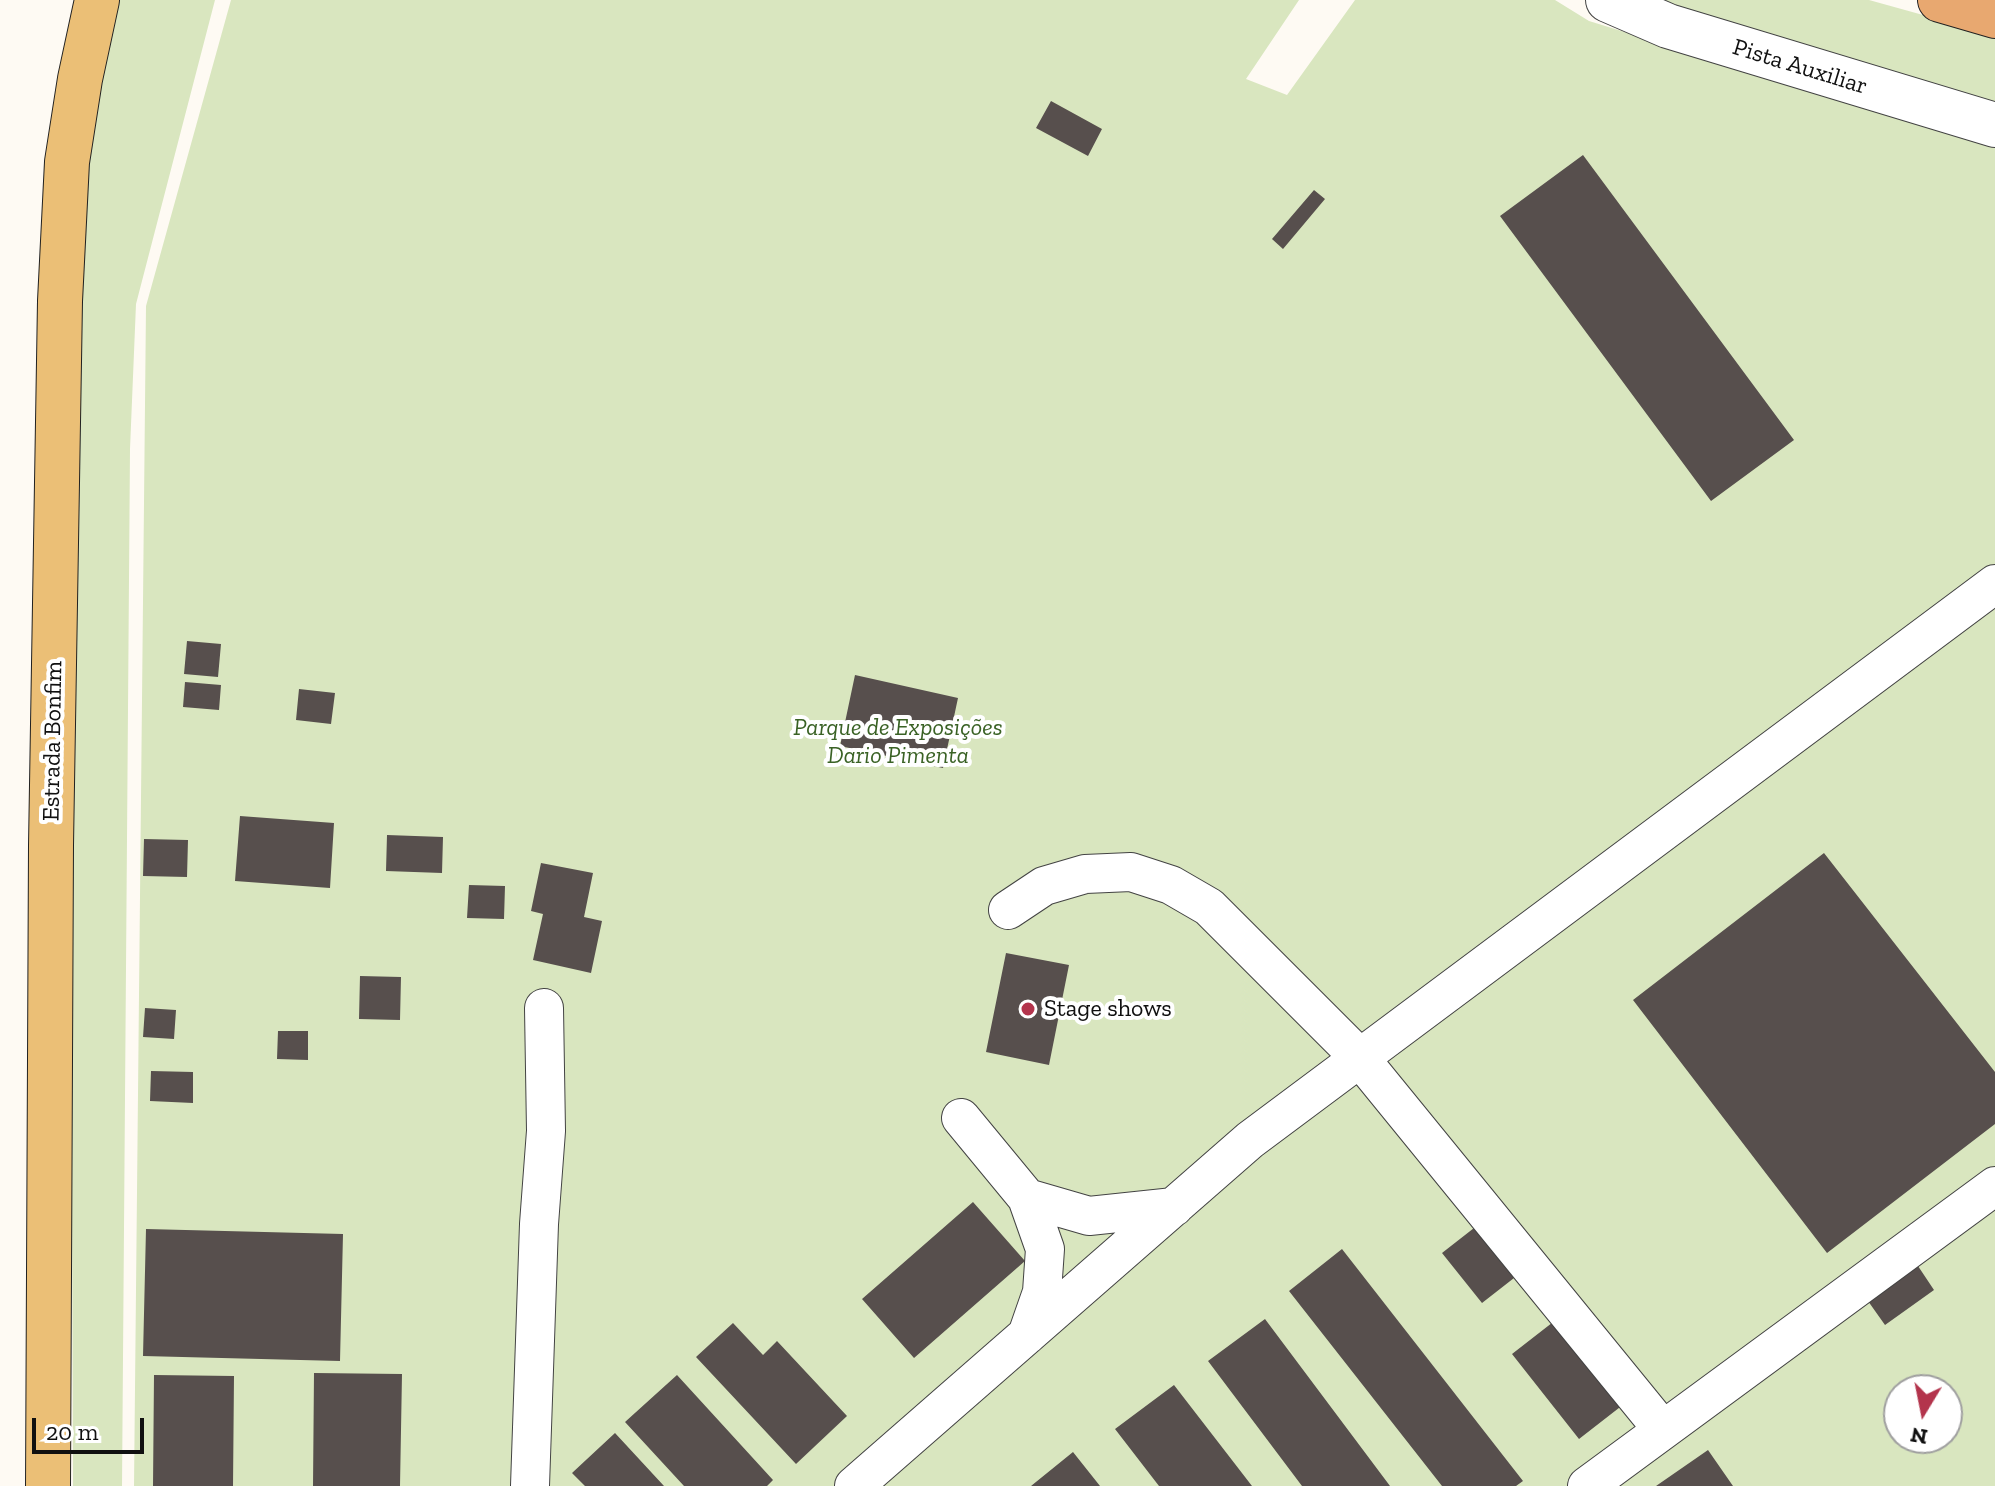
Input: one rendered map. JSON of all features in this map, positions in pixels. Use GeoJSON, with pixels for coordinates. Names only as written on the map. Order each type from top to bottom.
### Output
{"type":"FeatureCollection","features":[{"type":"Feature","properties":{"kind":"highway"},"geometry":{"type":"LineString","coordinates":[[1940,0],[1995,16]]}},
{"type":"Feature","properties":{"kind":"main road","name":"Estrada Bonfim"},"geometry":{"type":"LineString","coordinates":[[48,1486],[51,845],[60,301],[67,162],[97,0]]}},
{"type":"Feature","properties":{"kind":"street","name":"Pista Auxiliar"},"geometry":{"type":"LineString","coordinates":[[1608,0],[1683,31],[1995,125]]}},
{"type":"Feature","properties":{"kind":"street"},"geometry":{"type":"LineString","coordinates":[[854,1486],[1250,1140],[1995,584]]}},
{"type":"Feature","properties":{"kind":"street"},"geometry":{"type":"LineString","coordinates":[[1008,910],[1044,886],[1085,874],[1131,872],[1171,885],[1209,907],[1359,1057],[1663,1430]]}},
{"type":"Feature","properties":{"kind":"street"},"geometry":{"type":"LineString","coordinates":[[530,1486],[546,1118],[544,1008]]}},
{"type":"Feature","properties":{"kind":"street"},"geometry":{"type":"LineString","coordinates":[[961,1118],[1027,1198],[1045,1249],[1042,1292],[1027,1335]]}},
{"type":"Feature","properties":{"kind":"street"},"geometry":{"type":"LineString","coordinates":[[1587,1486],[1995,1186]]}},
{"type":"Feature","properties":{"kind":"street"},"geometry":{"type":"LineString","coordinates":[[1027,1198],[1089,1216],[1174,1207]]}},
{"type":"Feature","properties":{"kind":"green space"},"geometry":{"type":"Polygon","coordinates":[[[118,0],[215,0],[136,304],[130,449],[122,1486],[73,1486],[70,680],[76,413],[88,143],[118,0]]]}},
{"type":"Feature","properties":{"kind":"green space","name":"Parque de Exposições Dario Pimenta"},"geometry":{"type":"Polygon","coordinates":[[[231,0],[1299,0],[1246,79],[1287,95],[1355,0],[1555,0],[1589,21],[1995,146],[1995,1486],[134,1486],[146,306],[231,0]]]}},
{"type":"Feature","properties":{"kind":"green space"},"geometry":{"type":"Polygon","coordinates":[[[1651,0],[1869,0],[1995,35],[1995,107],[1651,0]]]}},
{"type":"Feature","properties":{"kind":"building"},"geometry":{"type":"Polygon","coordinates":[[[1051,101],[1102,129],[1088,156],[1036,128],[1051,101]]]}},
{"type":"Feature","properties":{"kind":"building"},"geometry":{"type":"Polygon","coordinates":[[[1583,155],[1794,440],[1711,501],[1500,216],[1583,155]]]}},
{"type":"Feature","properties":{"kind":"building"},"geometry":{"type":"Polygon","coordinates":[[[1314,190],[1325,199],[1283,249],[1272,239],[1314,190]]]}},
{"type":"Feature","properties":{"kind":"building"},"geometry":{"type":"Polygon","coordinates":[[[187,641],[221,644],[218,677],[184,674],[187,641]]]}},
{"type":"Feature","properties":{"kind":"building"},"geometry":{"type":"Polygon","coordinates":[[[855,675],[958,698],[943,768],[840,746],[855,675]]]}},
{"type":"Feature","properties":{"kind":"building"},"geometry":{"type":"Polygon","coordinates":[[[185,682],[221,685],[219,710],[183,707],[185,682]]]}},
{"type":"Feature","properties":{"kind":"building"},"geometry":{"type":"Polygon","coordinates":[[[299,689],[335,693],[331,724],[296,720],[299,689]]]}},
{"type":"Feature","properties":{"kind":"building"},"geometry":{"type":"Polygon","coordinates":[[[240,816],[334,823],[330,888],[235,881],[240,816]]]}},
{"type":"Feature","properties":{"kind":"building"},"geometry":{"type":"Polygon","coordinates":[[[387,835],[443,837],[442,873],[386,871],[387,835]]]}},
{"type":"Feature","properties":{"kind":"building"},"geometry":{"type":"Polygon","coordinates":[[[144,839],[188,840],[187,877],[143,876],[144,839]]]}},
{"type":"Feature","properties":{"kind":"building"},"geometry":{"type":"Polygon","coordinates":[[[1824,853],[1995,1072],[1995,1124],[1827,1253],[1633,1000],[1824,853]]]}},
{"type":"Feature","properties":{"kind":"building"},"geometry":{"type":"Polygon","coordinates":[[[541,863],[593,873],[584,917],[602,921],[591,973],[533,960],[543,914],[531,911],[541,863]]]}},
{"type":"Feature","properties":{"kind":"building"},"geometry":{"type":"Polygon","coordinates":[[[469,885],[505,886],[504,919],[467,918],[469,885]]]}},
{"type":"Feature","properties":{"kind":"building","name":"Stage shows"},"geometry":{"type":"Polygon","coordinates":[[[1006,953],[1069,965],[1049,1065],[986,1052],[1006,953]]]}},
{"type":"Feature","properties":{"kind":"building"},"geometry":{"type":"Polygon","coordinates":[[[360,976],[401,977],[400,1020],[359,1019],[360,976]]]}},
{"type":"Feature","properties":{"kind":"building"},"geometry":{"type":"Polygon","coordinates":[[[145,1008],[176,1010],[174,1039],[143,1037],[145,1008]]]}},
{"type":"Feature","properties":{"kind":"building"},"geometry":{"type":"Polygon","coordinates":[[[278,1031],[308,1031],[308,1060],[277,1059],[278,1031]]]}},
{"type":"Feature","properties":{"kind":"building"},"geometry":{"type":"Polygon","coordinates":[[[151,1071],[193,1072],[193,1103],[150,1101],[151,1071]]]}},
{"type":"Feature","properties":{"kind":"building"},"geometry":{"type":"Polygon","coordinates":[[[973,1202],[1025,1261],[914,1358],[862,1299],[973,1202]]]}},
{"type":"Feature","properties":{"kind":"building"},"geometry":{"type":"Polygon","coordinates":[[[1474,1228],[1514,1278],[1482,1303],[1442,1253],[1474,1228]]]}},
{"type":"Feature","properties":{"kind":"building"},"geometry":{"type":"Polygon","coordinates":[[[146,1229],[343,1234],[340,1361],[143,1356],[146,1229]]]}},
{"type":"Feature","properties":{"kind":"building"},"geometry":{"type":"Polygon","coordinates":[[[1342,1249],[1523,1481],[1516,1486],[1442,1486],[1289,1291],[1342,1249]]]}},
{"type":"Feature","properties":{"kind":"building"},"geometry":{"type":"Polygon","coordinates":[[[1918,1266],[1934,1290],[1885,1325],[1868,1301],[1918,1266]]]}},
{"type":"Feature","properties":{"kind":"building"},"geometry":{"type":"Polygon","coordinates":[[[1265,1319],[1390,1486],[1302,1486],[1208,1361],[1265,1319]]]}},
{"type":"Feature","properties":{"kind":"building"},"geometry":{"type":"Polygon","coordinates":[[[1557,1319],[1624,1404],[1579,1439],[1512,1354],[1557,1319]]]}},
{"type":"Feature","properties":{"kind":"building"},"geometry":{"type":"Polygon","coordinates":[[[733,1323],[763,1355],[777,1341],[847,1416],[796,1464],[696,1357],[733,1323]]]}},
{"type":"Feature","properties":{"kind":"building"},"geometry":{"type":"Polygon","coordinates":[[[314,1373],[402,1374],[400,1486],[313,1486],[314,1373]]]}},
{"type":"Feature","properties":{"kind":"building"},"geometry":{"type":"Polygon","coordinates":[[[154,1375],[234,1376],[233,1486],[153,1486],[154,1375]]]}},
{"type":"Feature","properties":{"kind":"building"},"geometry":{"type":"Polygon","coordinates":[[[677,1375],[773,1480],[767,1486],[684,1486],[625,1422],[677,1375]]]}},
{"type":"Feature","properties":{"kind":"building"},"geometry":{"type":"Polygon","coordinates":[[[1174,1385],[1252,1486],[1159,1486],[1115,1429],[1174,1385]]]}},
{"type":"Feature","properties":{"kind":"building"},"geometry":{"type":"Polygon","coordinates":[[[615,1433],[664,1486],[585,1486],[572,1473],[615,1433]]]}},
{"type":"Feature","properties":{"kind":"building"},"geometry":{"type":"Polygon","coordinates":[[[1708,1450],[1733,1486],[1656,1486],[1708,1450]]]}},
{"type":"Feature","properties":{"kind":"building"},"geometry":{"type":"Polygon","coordinates":[[[1073,1452],[1100,1486],[1031,1486],[1073,1452]]]}},
{"type":"Feature","properties":{"kind":"place","name":"Stage shows"},"geometry":{"type":"Point","coordinates":[1028,1009]}}]}
